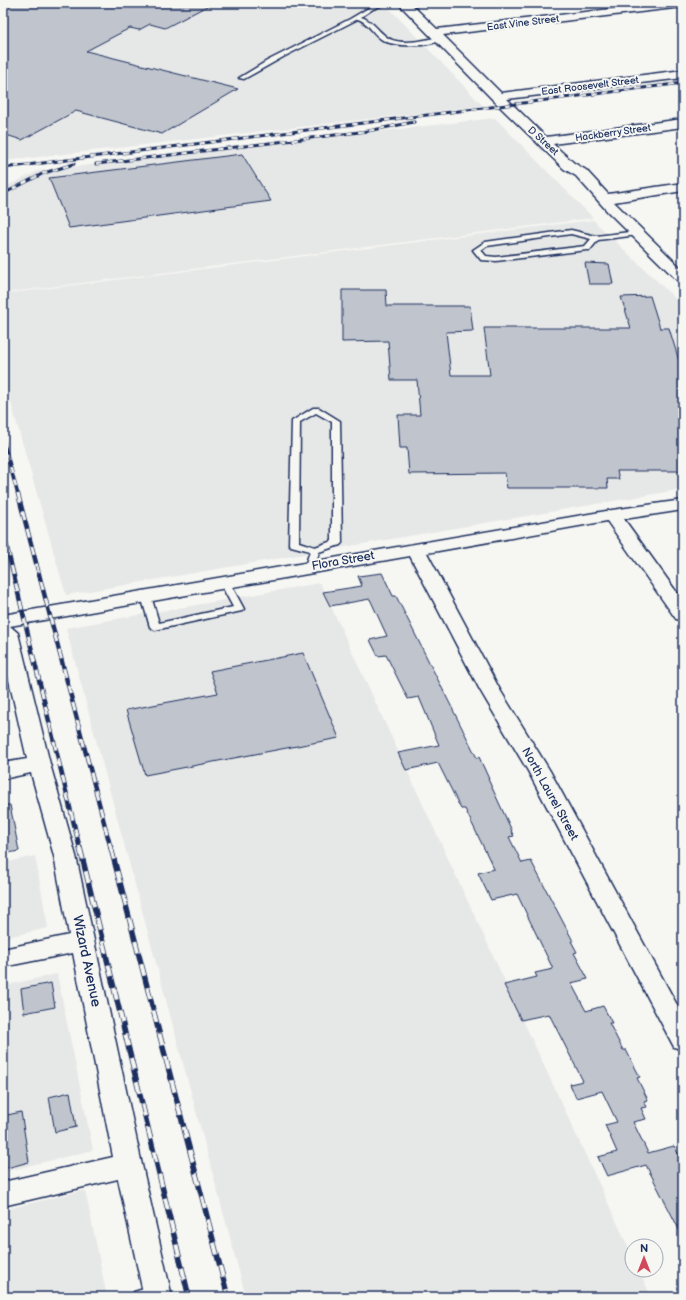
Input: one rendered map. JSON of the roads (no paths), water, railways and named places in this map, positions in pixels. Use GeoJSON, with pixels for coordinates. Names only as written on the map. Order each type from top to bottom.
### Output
{"type":"FeatureCollection","features":[{"type":"Feature","properties":{"kind":"street","name":"D Street"},"geometry":{"type":"LineString","coordinates":[[404,3],[569,166],[581,173],[683,278]]}},
{"type":"Feature","properties":{"kind":"street","name":"East Vine Street"},"geometry":{"type":"LineString","coordinates":[[437,36],[683,4]]}},
{"type":"Feature","properties":{"kind":"street","name":"East Roosevelt Street"},"geometry":{"type":"LineString","coordinates":[[498,97],[683,74]]}},
{"type":"Feature","properties":{"kind":"street","name":"Hackberry Street"},"geometry":{"type":"LineString","coordinates":[[543,141],[683,123]]}},
{"type":"Feature","properties":{"kind":"street"},"geometry":{"type":"LineString","coordinates":[[605,199],[683,188]]}},
{"type":"Feature","properties":{"kind":"street"},"geometry":{"type":"LineString","coordinates":[[668,264],[683,262]]}},
{"type":"Feature","properties":{"kind":"street","name":"Flora Street"},"geometry":{"type":"LineString","coordinates":[[3,621],[287,572],[312,558],[416,548],[612,515],[683,505]]}},
{"type":"Feature","properties":{"kind":"street"},"geometry":{"type":"LineString","coordinates":[[612,515],[683,615]]}},
{"type":"Feature","properties":{"kind":"street","name":"North Laurel Street"},"geometry":{"type":"LineString","coordinates":[[416,548],[490,690],[539,771],[683,1040]]}},
{"type":"Feature","properties":{"kind":"street","name":"Wizard Avenue"},"geometry":{"type":"LineString","coordinates":[[3,630],[8,633],[39,764],[66,856],[128,1165],[151,1295]]}},
{"type":"Feature","properties":{"kind":"street"},"geometry":{"type":"LineString","coordinates":[[3,771],[39,764]]}},
{"type":"Feature","properties":{"kind":"street"},"geometry":{"type":"LineString","coordinates":[[3,958],[83,942]]}},
{"type":"Feature","properties":{"kind":"street"},"geometry":{"type":"LineString","coordinates":[[3,1194],[128,1165]]}},
{"type":"Feature","properties":{"kind":"lane"},"geometry":{"type":"LineString","coordinates":[[242,78],[265,64],[357,17],[376,4],[384,3]]}},
{"type":"Feature","properties":{"kind":"lane"},"geometry":{"type":"LineString","coordinates":[[357,17],[367,19],[387,41],[394,43],[415,43],[437,36]]}},
{"type":"Feature","properties":{"kind":"lane"},"geometry":{"type":"LineString","coordinates":[[596,238],[587,248],[496,260],[484,258],[477,250],[485,244],[570,232],[596,238],[638,233]]}},
{"type":"Feature","properties":{"kind":"lane"},"geometry":{"type":"LineString","coordinates":[[316,410],[336,420],[337,543],[312,558],[294,544],[296,421],[316,410]]}},
{"type":"Feature","properties":{"kind":"lane"},"geometry":{"type":"LineString","coordinates":[[146,596],[155,627],[239,609],[225,583]]}},
{"type":"Feature","properties":{"kind":"railway"},"geometry":{"type":"LineString","coordinates":[[3,168],[683,83]]}},
{"type":"Feature","properties":{"kind":"railway"},"geometry":{"type":"LineString","coordinates":[[96,164],[368,131],[414,122]]}},
{"type":"Feature","properties":{"kind":"railway"},"geometry":{"type":"LineString","coordinates":[[3,194],[44,173],[74,164]]}},
{"type":"Feature","properties":{"kind":"railway"},"geometry":{"type":"LineString","coordinates":[[3,440],[18,495]]}},
{"type":"Feature","properties":{"kind":"railway"},"geometry":{"type":"LineString","coordinates":[[18,494],[111,849]]}},
{"type":"Feature","properties":{"kind":"railway"},"geometry":{"type":"LineString","coordinates":[[3,531],[80,849]]}},
{"type":"Feature","properties":{"kind":"railway"},"geometry":{"type":"LineString","coordinates":[[80,848],[189,1297]]}},
{"type":"Feature","properties":{"kind":"railway"},"geometry":{"type":"LineString","coordinates":[[111,848],[228,1297]]}}]}
